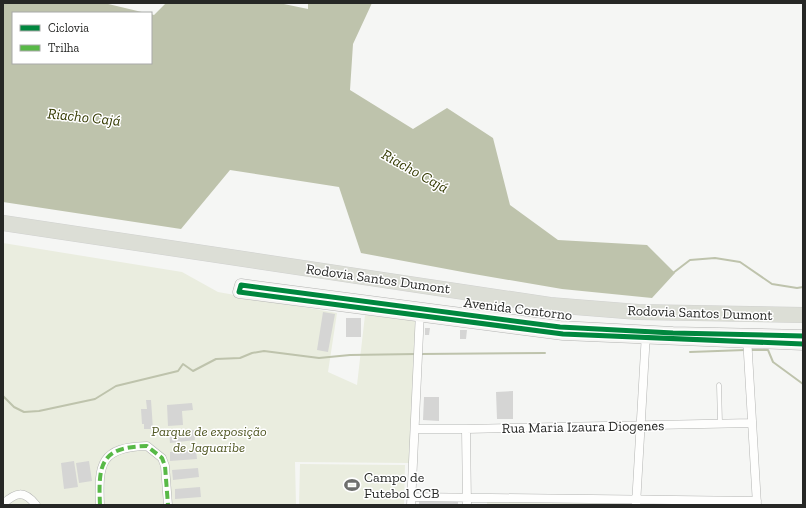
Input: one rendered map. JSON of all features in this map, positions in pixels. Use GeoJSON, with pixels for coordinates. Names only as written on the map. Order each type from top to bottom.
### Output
{"type":"FeatureCollection","features":[{"type":"Feature","properties":{"kind":"highway","name":"Rodovia Santos Dumont"},"geometry":{"type":"LineString","coordinates":[[3,224],[550,304],[638,312],[803,315]]}},
{"type":"Feature","properties":{"kind":"street"},"geometry":{"type":"LineString","coordinates":[[240,293],[328,301],[563,334],[646,335],[747,339],[803,344]]}},
{"type":"Feature","properties":{"kind":"street"},"geometry":{"type":"LineString","coordinates":[[420,313],[411,501],[757,503],[747,339]]}},
{"type":"Feature","properties":{"kind":"street"},"geometry":{"type":"LineString","coordinates":[[637,503],[646,335]]}},
{"type":"Feature","properties":{"kind":"street"},"geometry":{"type":"LineString","coordinates":[[747,339],[803,336]]}},
{"type":"Feature","properties":{"kind":"street","name":"Rua Maria Izaura Diogenes"},"geometry":{"type":"LineString","coordinates":[[414,429],[752,423]]}},
{"type":"Feature","properties":{"kind":"street"},"geometry":{"type":"LineString","coordinates":[[466,429],[467,502]]}},
{"type":"Feature","properties":{"kind":"street"},"geometry":{"type":"LineString","coordinates":[[100,505],[99,482],[103,463],[115,450],[130,446],[147,446],[162,458],[165,466],[168,505]]}},
{"type":"Feature","properties":{"kind":"street"},"geometry":{"type":"LineString","coordinates":[[3,504],[14,496],[20,494],[29,496],[36,505]]}},
{"type":"Feature","properties":{"kind":"lane"},"geometry":{"type":"LineString","coordinates":[[719,385],[720,423]]}},
{"type":"Feature","properties":{"kind":"green space","name":"Parque de exposição de Jaguaribe"},"geometry":{"type":"Polygon","coordinates":[[[3,243],[182,272],[218,292],[337,313],[328,372],[357,385],[365,315],[417,321],[409,463],[295,462],[296,505],[3,505],[3,243]]]}},
{"type":"Feature","properties":{"kind":"green space","name":"Campo de Futebol CCB"},"geometry":{"type":"Polygon","coordinates":[[[300,464],[405,465],[404,505],[299,505],[300,464]]]}},
{"type":"Feature","properties":{"kind":"green space"},"geometry":{"type":"Polygon","coordinates":[[[487,502],[625,502],[625,505],[487,505],[487,502]]]}},
{"type":"Feature","properties":{"kind":"water"},"geometry":{"type":"Polygon","coordinates":[[[3,3],[104,3],[142,12],[12,12],[12,64],[152,64],[152,14],[154,15],[166,3],[279,3],[308,9],[308,3],[372,3],[353,44],[350,90],[413,129],[447,108],[493,138],[510,205],[558,240],[647,245],[675,273],[652,298],[562,289],[361,253],[339,187],[230,170],[181,229],[3,202],[3,3]]]}},
{"type":"Feature","properties":{"kind":"building"},"geometry":{"type":"Polygon","coordinates":[[[323,312],[335,314],[328,352],[317,350],[323,312]]]}},
{"type":"Feature","properties":{"kind":"building"},"geometry":{"type":"Polygon","coordinates":[[[346,318],[361,318],[361,337],[346,337],[346,318]]]}},
{"type":"Feature","properties":{"kind":"building"},"geometry":{"type":"Polygon","coordinates":[[[425,328],[430,328],[429,335],[425,335],[425,328]]]}},
{"type":"Feature","properties":{"kind":"building"},"geometry":{"type":"Polygon","coordinates":[[[460,330],[467,330],[466,339],[460,339],[460,330]]]}},
{"type":"Feature","properties":{"kind":"building"},"geometry":{"type":"Polygon","coordinates":[[[513,391],[513,419],[497,419],[496,392],[513,391]]]}},
{"type":"Feature","properties":{"kind":"building"},"geometry":{"type":"Polygon","coordinates":[[[424,397],[439,397],[439,421],[423,420],[424,397]]]}},
{"type":"Feature","properties":{"kind":"building"},"geometry":{"type":"Polygon","coordinates":[[[146,400],[151,400],[153,429],[144,429],[144,424],[142,424],[141,409],[147,409],[146,400]]]}},
{"type":"Feature","properties":{"kind":"building"},"geometry":{"type":"Polygon","coordinates":[[[192,403],[193,410],[182,411],[183,425],[168,426],[167,405],[192,403]]]}},
{"type":"Feature","properties":{"kind":"building"},"geometry":{"type":"Polygon","coordinates":[[[194,430],[195,440],[170,443],[169,432],[194,430]]]}},
{"type":"Feature","properties":{"kind":"building"},"geometry":{"type":"Polygon","coordinates":[[[196,450],[197,459],[170,461],[170,452],[196,450]]]}},
{"type":"Feature","properties":{"kind":"building"},"geometry":{"type":"Polygon","coordinates":[[[74,461],[78,487],[64,489],[61,463],[74,461]]]}},
{"type":"Feature","properties":{"kind":"building"},"geometry":{"type":"Polygon","coordinates":[[[89,461],[92,481],[79,483],[76,463],[89,461]]]}},
{"type":"Feature","properties":{"kind":"building"},"geometry":{"type":"Polygon","coordinates":[[[198,468],[199,477],[173,480],[172,470],[198,468]]]}},
{"type":"Feature","properties":{"kind":"building"},"geometry":{"type":"Polygon","coordinates":[[[200,487],[201,497],[175,499],[175,489],[200,487]]]}},
{"type":"Feature","properties":{"kind":"building"},"geometry":{"type":"Polygon","coordinates":[[[419,498],[458,499],[458,505],[419,505],[419,498]]]}},
{"type":"Feature","properties":{"kind":"waterway","name":"Riacho Cajá"},"geometry":{"type":"LineString","coordinates":[[673,273],[690,260],[715,258],[740,262],[772,284],[797,288],[803,287]]}},
{"type":"Feature","properties":{"kind":"waterway","name":"Riacho Cajá"},"geometry":{"type":"LineString","coordinates":[[690,352],[745,350]]}},
{"type":"Feature","properties":{"kind":"waterway","name":"Riacho Cajá"},"geometry":{"type":"LineString","coordinates":[[749,350],[768,350],[773,362],[803,384]]}},
{"type":"Feature","properties":{"kind":"waterway","name":"Riacho Cajá"},"geometry":{"type":"LineString","coordinates":[[3,396],[14,407],[24,412],[39,411],[95,399],[116,386],[178,371],[183,364],[193,371],[216,359],[240,358],[252,353],[264,351],[319,358],[350,355],[416,354]]}},
{"type":"Feature","properties":{"kind":"waterway","name":"Riacho Cajá"},"geometry":{"type":"LineString","coordinates":[[420,354],[545,353]]}},
{"type":"Feature","properties":{"kind":"marked path"},"geometry":{"type":"LineString","coordinates":[[100,505],[100,478],[102,468],[106,460],[111,454],[120,450],[132,447],[147,446],[162,458],[165,466],[168,505]]}},
{"type":"Feature","properties":{"kind":"cycle path","name":"Avenida Contorno"},"geometry":{"type":"LineString","coordinates":[[803,336],[673,333],[560,327],[241,285],[239,292],[563,334],[803,344]]}},
{"type":"Feature","properties":{"kind":"place","name":"Campo de Futebol CCB"},"geometry":{"type":"Point","coordinates":[352,485]}}]}
